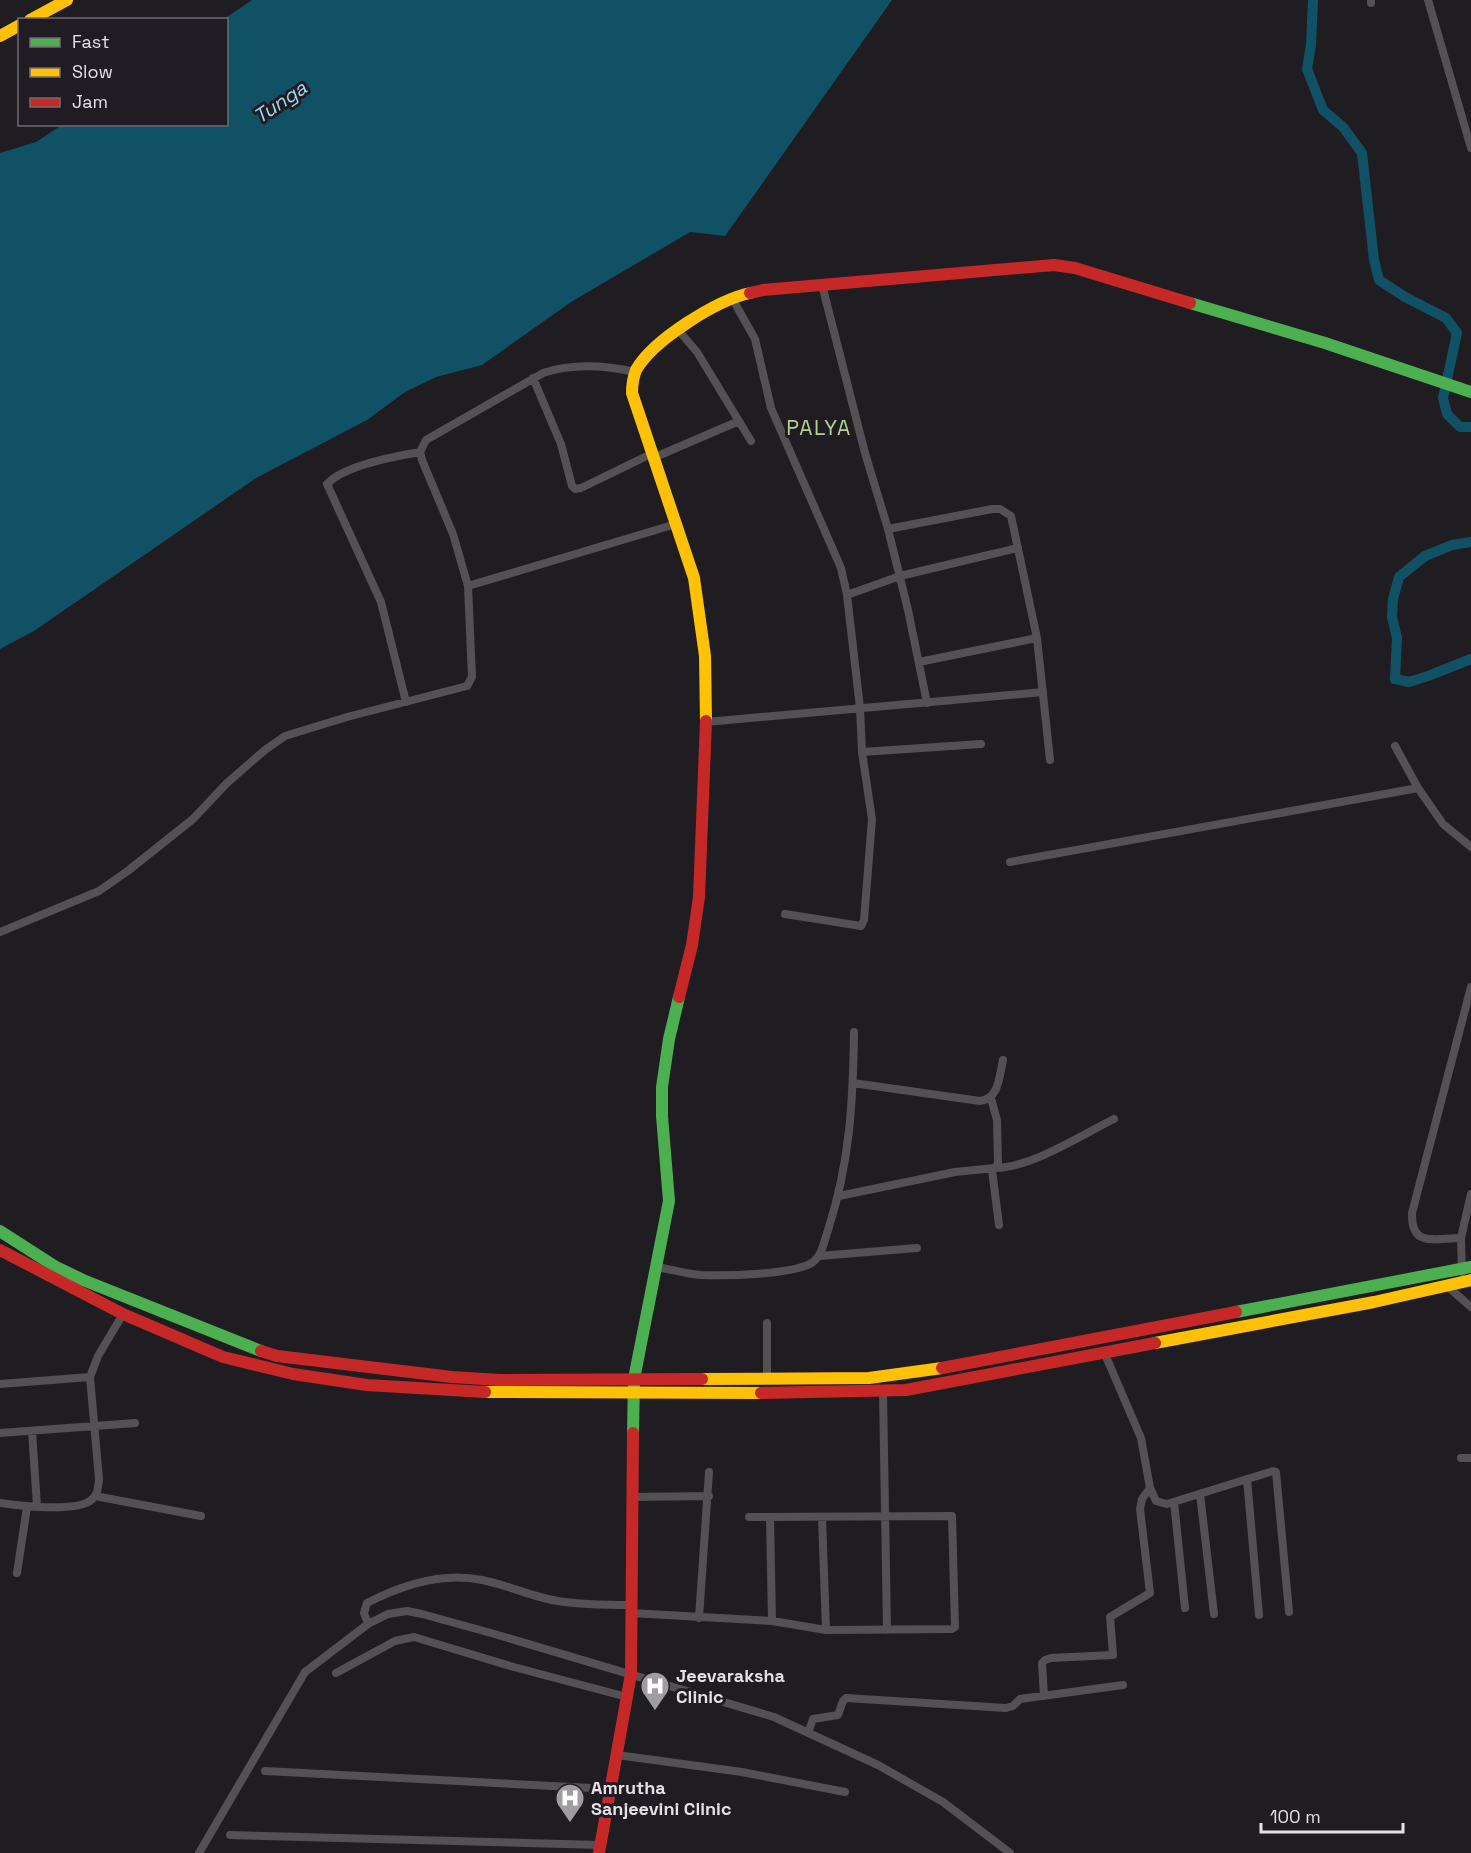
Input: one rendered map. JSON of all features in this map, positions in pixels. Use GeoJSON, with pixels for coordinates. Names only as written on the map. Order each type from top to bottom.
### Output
{"type":"FeatureCollection","features":[{"type":"Feature","properties":{"kind":"main road"},"geometry":{"type":"LineString","coordinates":[[34,18],[67,0]]}},
{"type":"Feature","properties":{"kind":"main road"},"geometry":{"type":"LineString","coordinates":[[0,36],[18,26]]}},
{"type":"Feature","properties":{"kind":"main road"},"geometry":{"type":"LineString","coordinates":[[600,1849],[629,1684],[634,1379],[669,1201],[669,1177],[661,1109],[662,1086],[671,1029],[696,929],[706,722],[700,603],[694,578],[632,393],[635,372],[641,363],[679,331],[714,306],[732,298],[763,290],[1054,265],[1075,268],[1325,343],[1468,391]]}},
{"type":"Feature","properties":{"kind":"main road"},"geometry":{"type":"LineString","coordinates":[[0,1231],[56,1266],[84,1280],[244,1346],[277,1356],[452,1377],[544,1381],[869,1378],[915,1373],[1467,1275]]}},
{"type":"Feature","properties":{"kind":"main road"},"geometry":{"type":"LineString","coordinates":[[0,1250],[123,1314],[223,1357],[293,1374],[367,1385],[461,1391],[714,1394],[906,1390],[1374,1302],[1447,1286],[1467,1275]]}},
{"type":"Feature","properties":{"kind":"main road"},"geometry":{"type":"LineString","coordinates":[[274,1369],[277,1356]]}},
{"type":"Feature","properties":{"kind":"street"},"geometry":{"type":"LineString","coordinates":[[1428,0],[1471,148]]}},
{"type":"Feature","properties":{"kind":"street"},"geometry":{"type":"LineString","coordinates":[[822,285],[865,453],[900,576],[927,703]]}},
{"type":"Feature","properties":{"kind":"street"},"geometry":{"type":"LineString","coordinates":[[732,298],[757,345],[771,408],[837,554],[847,595],[860,708],[862,752],[872,819],[864,920],[861,926],[785,914]]}},
{"type":"Feature","properties":{"kind":"street"},"geometry":{"type":"LineString","coordinates":[[679,331],[697,352],[751,441]]}},
{"type":"Feature","properties":{"kind":"street"},"geometry":{"type":"LineString","coordinates":[[0,932],[99,891],[193,819],[227,783],[285,736],[347,717],[460,689],[470,683],[472,677],[468,586],[453,534],[422,460],[420,452],[426,440],[533,378],[559,368],[589,365],[635,372]]}},
{"type":"Feature","properties":{"kind":"street"},"geometry":{"type":"LineString","coordinates":[[533,378],[561,444],[572,486],[575,489],[739,421]]}},
{"type":"Feature","properties":{"kind":"street"},"geometry":{"type":"LineString","coordinates":[[406,702],[381,602],[327,484],[335,477],[364,465],[420,452]]}},
{"type":"Feature","properties":{"kind":"street"},"geometry":{"type":"LineString","coordinates":[[888,529],[1000,509],[1011,516],[1037,638],[1050,760]]}},
{"type":"Feature","properties":{"kind":"street"},"geometry":{"type":"LineString","coordinates":[[468,586],[676,524]]}},
{"type":"Feature","properties":{"kind":"street"},"geometry":{"type":"LineString","coordinates":[[847,595],[900,576],[1018,548]]}},
{"type":"Feature","properties":{"kind":"street"},"geometry":{"type":"LineString","coordinates":[[919,662],[1037,638]]}},
{"type":"Feature","properties":{"kind":"street"},"geometry":{"type":"LineString","coordinates":[[706,722],[1043,692]]}},
{"type":"Feature","properties":{"kind":"street"},"geometry":{"type":"LineString","coordinates":[[862,752],[981,744]]}},
{"type":"Feature","properties":{"kind":"street"},"geometry":{"type":"LineString","coordinates":[[1395,746],[1418,788],[1443,824],[1471,847]]}},
{"type":"Feature","properties":{"kind":"street"},"geometry":{"type":"LineString","coordinates":[[1010,862],[1418,788]]}},
{"type":"Feature","properties":{"kind":"street"},"geometry":{"type":"LineString","coordinates":[[1461,1238],[1423,1239],[1417,1236],[1413,1230],[1412,1212],[1471,987]]}},
{"type":"Feature","properties":{"kind":"street"},"geometry":{"type":"LineString","coordinates":[[656,1266],[700,1275],[784,1271],[804,1268],[819,1256],[839,1196],[845,1166],[853,1083],[854,1032]]}},
{"type":"Feature","properties":{"kind":"street"},"geometry":{"type":"LineString","coordinates":[[999,1225],[994,1169],[998,1164],[997,1120],[991,1098],[1003,1060]]}},
{"type":"Feature","properties":{"kind":"street"},"geometry":{"type":"LineString","coordinates":[[853,1083],[980,1101],[991,1098]]}},
{"type":"Feature","properties":{"kind":"street"},"geometry":{"type":"LineString","coordinates":[[839,1196],[955,1172],[1015,1166],[1035,1159],[1114,1119]]}},
{"type":"Feature","properties":{"kind":"street"},"geometry":{"type":"LineString","coordinates":[[1467,1275],[1461,1238],[1471,1194]]}},
{"type":"Feature","properties":{"kind":"street"},"geometry":{"type":"LineString","coordinates":[[819,1256],[917,1248]]}},
{"type":"Feature","properties":{"kind":"street"},"geometry":{"type":"LineString","coordinates":[[1447,1286],[1471,1307]]}},
{"type":"Feature","properties":{"kind":"street"},"geometry":{"type":"LineString","coordinates":[[0,1503],[27,1507],[80,1505],[95,1496],[99,1479],[90,1377],[98,1356],[123,1314]]}},
{"type":"Feature","properties":{"kind":"street"},"geometry":{"type":"LineString","coordinates":[[767,1323],[767,1378]]}},
{"type":"Feature","properties":{"kind":"street"},"geometry":{"type":"LineString","coordinates":[[1104,1352],[1141,1438],[1150,1488],[1156,1500],[1162,1504],[1173,1502],[1276,1472],[1289,1612]]}},
{"type":"Feature","properties":{"kind":"street"},"geometry":{"type":"LineString","coordinates":[[0,1384],[90,1377]]}},
{"type":"Feature","properties":{"kind":"street"},"geometry":{"type":"LineString","coordinates":[[883,1392],[887,1630]]}},
{"type":"Feature","properties":{"kind":"street"},"geometry":{"type":"LineString","coordinates":[[0,1433],[135,1423]]}},
{"type":"Feature","properties":{"kind":"street"},"geometry":{"type":"LineString","coordinates":[[32,1431],[38,1506]]}},
{"type":"Feature","properties":{"kind":"street"},"geometry":{"type":"LineString","coordinates":[[699,1618],[710,1472]]}},
{"type":"Feature","properties":{"kind":"street"},"geometry":{"type":"LineString","coordinates":[[1247,1479],[1259,1615]]}},
{"type":"Feature","properties":{"kind":"street"},"geometry":{"type":"LineString","coordinates":[[1044,1696],[1042,1663],[1045,1660],[1113,1655],[1110,1617],[1150,1593],[1140,1509],[1142,1499],[1150,1488]]}},
{"type":"Feature","properties":{"kind":"street"},"geometry":{"type":"LineString","coordinates":[[1200,1494],[1214,1614]]}},
{"type":"Feature","properties":{"kind":"street"},"geometry":{"type":"LineString","coordinates":[[95,1496],[201,1516]]}},
{"type":"Feature","properties":{"kind":"street"},"geometry":{"type":"LineString","coordinates":[[632,1497],[709,1496]]}},
{"type":"Feature","properties":{"kind":"street"},"geometry":{"type":"LineString","coordinates":[[1173,1502],[1185,1608]]}},
{"type":"Feature","properties":{"kind":"street"},"geometry":{"type":"LineString","coordinates":[[17,1573],[27,1507]]}},
{"type":"Feature","properties":{"kind":"street"},"geometry":{"type":"LineString","coordinates":[[368,1624],[364,1613],[367,1603],[386,1593],[414,1584],[450,1578],[482,1580],[558,1601],[699,1618],[772,1621],[826,1630],[951,1629],[955,1627],[953,1517],[749,1517]]}},
{"type":"Feature","properties":{"kind":"street"},"geometry":{"type":"LineString","coordinates":[[770,1517],[772,1621]]}},
{"type":"Feature","properties":{"kind":"street"},"geometry":{"type":"LineString","coordinates":[[822,1517],[826,1630]]}},
{"type":"Feature","properties":{"kind":"street"},"geometry":{"type":"LineString","coordinates":[[199,1853],[305,1672],[368,1624],[388,1614],[407,1611],[422,1614],[629,1684]]}},
{"type":"Feature","properties":{"kind":"street"},"geometry":{"type":"LineString","coordinates":[[336,1673],[395,1641],[414,1637],[510,1666],[629,1684],[774,1717],[878,1766],[943,1802],[1010,1853]]}},
{"type":"Feature","properties":{"kind":"street"},"geometry":{"type":"LineString","coordinates":[[808,1733],[813,1719],[838,1715],[846,1698],[1006,1708],[1020,1699],[1123,1685]]}},
{"type":"Feature","properties":{"kind":"street"},"geometry":{"type":"LineString","coordinates":[[617,1755],[742,1772],[845,1792]]}},
{"type":"Feature","properties":{"kind":"street"},"geometry":{"type":"LineString","coordinates":[[265,1771],[611,1789]]}},
{"type":"Feature","properties":{"kind":"street"},"geometry":{"type":"LineString","coordinates":[[230,1835],[600,1849]]}},
{"type":"Feature","properties":{"kind":"water","name":"Tunga"},"geometry":{"type":"Polygon","coordinates":[[[252,0],[892,0],[725,236],[690,232],[571,302],[482,365],[436,377],[405,392],[367,420],[256,478],[34,631],[0,649],[0,153],[36,142],[60,126],[228,126],[228,18],[225,18],[252,0]]]}},
{"type":"Feature","properties":{"kind":"waterway"},"geometry":{"type":"LineString","coordinates":[[1313,0],[1311,45],[1307,69],[1323,110],[1343,127],[1362,153],[1374,260],[1379,280],[1405,297],[1446,318],[1457,333],[1443,398],[1447,414],[1460,427],[1471,427]]}},
{"type":"Feature","properties":{"kind":"waterway"},"geometry":{"type":"LineString","coordinates":[[1471,542],[1452,545],[1425,556],[1399,577],[1393,599],[1392,617],[1397,638],[1395,679],[1409,682],[1471,659]]}},
{"type":"Feature","properties":{"kind":"traffic: fast"},"geometry":{"type":"LineString","coordinates":[[1190,303],[1325,343],[1471,392]]}},
{"type":"Feature","properties":{"kind":"traffic: fast"},"geometry":{"type":"LineString","coordinates":[[633,1433],[634,1379],[669,1201],[662,1087],[669,1039],[679,997]]}},
{"type":"Feature","properties":{"kind":"traffic: fast"},"geometry":{"type":"LineString","coordinates":[[0,1231],[56,1267],[83,1280],[261,1351]]}},
{"type":"Feature","properties":{"kind":"traffic: fast"},"geometry":{"type":"LineString","coordinates":[[1236,1312],[1471,1267]]}},
{"type":"Feature","properties":{"kind":"traffic: slow"},"geometry":{"type":"LineString","coordinates":[[34,18],[67,0]]}},
{"type":"Feature","properties":{"kind":"traffic: slow"},"geometry":{"type":"LineString","coordinates":[[0,36],[18,26]]}},
{"type":"Feature","properties":{"kind":"traffic: slow"},"geometry":{"type":"LineString","coordinates":[[706,721],[705,656],[694,578],[632,393],[632,384],[636,370],[644,358],[671,334],[721,304],[750,293]]}},
{"type":"Feature","properties":{"kind":"traffic: slow"},"geometry":{"type":"LineString","coordinates":[[1155,1343],[1374,1302],[1471,1280]]}},
{"type":"Feature","properties":{"kind":"traffic: slow"},"geometry":{"type":"LineString","coordinates":[[702,1379],[869,1378],[942,1368]]}},
{"type":"Feature","properties":{"kind":"traffic: slow"},"geometry":{"type":"LineString","coordinates":[[485,1392],[761,1393]]}},
{"type":"Feature","properties":{"kind":"traffic: jam"},"geometry":{"type":"LineString","coordinates":[[750,293],[1054,265],[1075,268],[1190,303]]}},
{"type":"Feature","properties":{"kind":"traffic: jam"},"geometry":{"type":"LineString","coordinates":[[679,997],[692,945],[699,897],[706,721]]}},
{"type":"Feature","properties":{"kind":"traffic: jam"},"geometry":{"type":"LineString","coordinates":[[0,1250],[123,1314],[223,1357],[293,1374],[367,1385],[485,1392]]}},
{"type":"Feature","properties":{"kind":"traffic: jam"},"geometry":{"type":"LineString","coordinates":[[942,1368],[1236,1312]]}},
{"type":"Feature","properties":{"kind":"traffic: jam"},"geometry":{"type":"LineString","coordinates":[[761,1393],[906,1390],[1155,1343]]}},
{"type":"Feature","properties":{"kind":"traffic: jam"},"geometry":{"type":"LineString","coordinates":[[261,1351],[277,1356],[452,1377],[499,1380],[702,1379]]}},
{"type":"Feature","properties":{"kind":"traffic: jam"},"geometry":{"type":"LineString","coordinates":[[599,1853],[631,1674],[633,1433]]}},
{"type":"Feature","properties":{"kind":"place","name":"Jeevaraksha Clinic"},"geometry":{"type":"Point","coordinates":[655,1712]}},
{"type":"Feature","properties":{"kind":"place","name":"Amrutha Sanjeevini Clinic"},"geometry":{"type":"Point","coordinates":[570,1824]}},
{"type":"Feature","properties":{"kind":"district","name":"PALYA"},"geometry":{"type":"Point","coordinates":[819,428]}}]}
